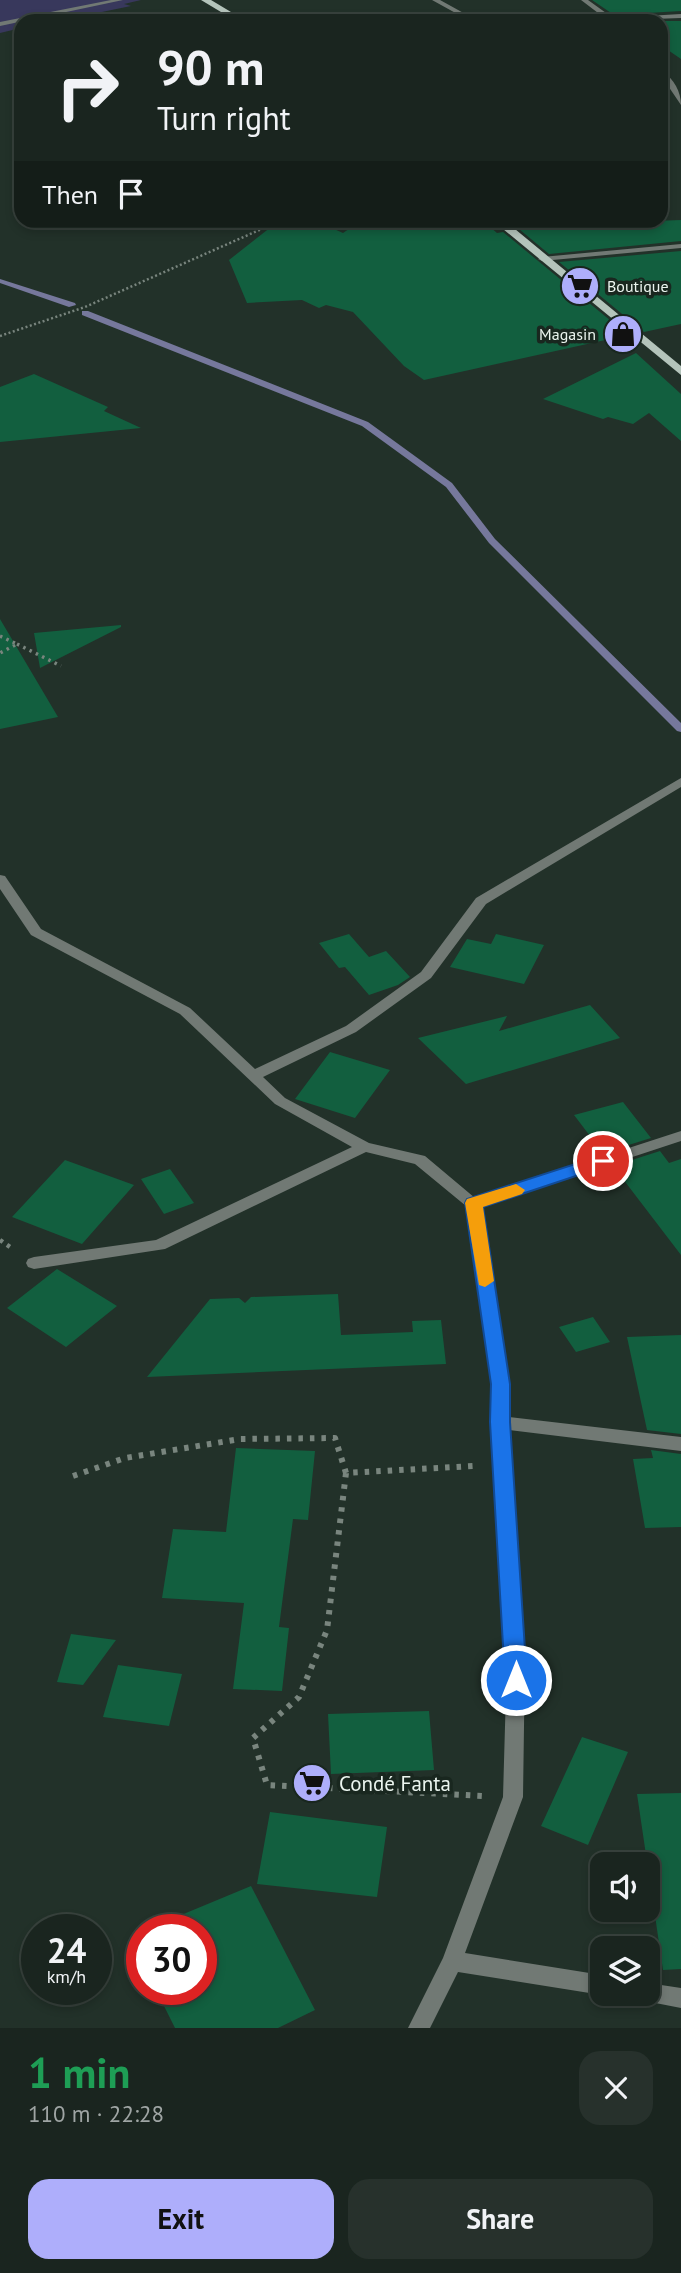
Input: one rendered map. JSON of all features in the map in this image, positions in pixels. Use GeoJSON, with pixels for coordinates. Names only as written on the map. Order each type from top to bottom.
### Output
{"type":"FeatureCollection","features":[{"type":"Feature","properties":{"kind":"main road"},"geometry":{"type":"LineString","coordinates":[[205,0],[230,14]]}},
{"type":"Feature","properties":{"kind":"main road"},"geometry":{"type":"LineString","coordinates":[[506,228],[681,372]]}},
{"type":"Feature","properties":{"kind":"street"},"geometry":{"type":"LineString","coordinates":[[50,14],[120,0]]}},
{"type":"Feature","properties":{"kind":"street"},"geometry":{"type":"LineString","coordinates":[[435,0],[462,14]]}},
{"type":"Feature","properties":{"kind":"street"},"geometry":{"type":"LineString","coordinates":[[584,0],[603,14]]}},
{"type":"Feature","properties":{"kind":"street"},"geometry":{"type":"LineString","coordinates":[[668,81],[681,103]]}},
{"type":"Feature","properties":{"kind":"street"},"geometry":{"type":"LineString","coordinates":[[542,259],[681,246]]}},
{"type":"Feature","properties":{"kind":"street"},"geometry":{"type":"LineString","coordinates":[[253,1076],[351,1029],[426,975],[481,901],[681,782]]}},
{"type":"Feature","properties":{"kind":"street"},"geometry":{"type":"LineString","coordinates":[[0,879],[36,932],[185,1011],[280,1101],[364,1147],[420,1160],[473,1203],[501,1384],[500,1422],[516,1656],[513,1797],[452,1961],[419,2028]]}},
{"type":"Feature","properties":{"kind":"street"},"geometry":{"type":"LineString","coordinates":[[473,1203],[681,1136]]}},
{"type":"Feature","properties":{"kind":"street"},"geometry":{"type":"LineString","coordinates":[[34,1263],[159,1245],[364,1147]]}},
{"type":"Feature","properties":{"kind":"street"},"geometry":{"type":"LineString","coordinates":[[500,1422],[681,1444]]}},
{"type":"Feature","properties":{"kind":"street"},"geometry":{"type":"LineString","coordinates":[[452,1961],[590,1983]]}},
{"type":"Feature","properties":{"kind":"street"},"geometry":{"type":"LineString","coordinates":[[660,1995],[681,1998]]}},
{"type":"Feature","properties":{"kind":"path"},"geometry":{"type":"LineString","coordinates":[[0,337],[85,307],[264,228]]}},
{"type":"Feature","properties":{"kind":"path"},"geometry":{"type":"LineString","coordinates":[[0,636],[61,666]]}},
{"type":"Feature","properties":{"kind":"path"},"geometry":{"type":"LineString","coordinates":[[0,653],[18,644]]}},
{"type":"Feature","properties":{"kind":"path"},"geometry":{"type":"LineString","coordinates":[[73,1476],[125,1458],[240,1439],[335,1438],[346,1473],[327,1630],[299,1697],[253,1738],[267,1785],[513,1797]]}},
{"type":"Feature","properties":{"kind":"path"},"geometry":{"type":"LineString","coordinates":[[346,1473],[503,1464]]}},
{"type":"Feature","properties":{"kind":"shaded area"},"geometry":{"type":"Polygon","coordinates":[[[0,0],[141,0],[124,4],[131,6],[92,14],[14,14],[14,30],[0,33],[0,0]]]}},
{"type":"Feature","properties":{"kind":"building"},"geometry":{"type":"Polygon","coordinates":[[[592,0],[681,0],[681,11],[613,14],[592,0]]]}},
{"type":"Feature","properties":{"kind":"building"},"geometry":{"type":"Polygon","coordinates":[[[668,21],[681,21],[681,59],[668,50],[668,21]]]}},
{"type":"Feature","properties":{"kind":"building"},"geometry":{"type":"Polygon","coordinates":[[[668,220],[681,220],[681,241],[549,254],[519,229],[668,228],[668,220]]]}},
{"type":"Feature","properties":{"kind":"building"},"geometry":{"type":"Polygon","coordinates":[[[270,228],[332,228],[343,233],[350,228],[491,228],[497,233],[503,232],[628,335],[424,380],[404,366],[353,312],[326,305],[319,308],[302,300],[247,303],[229,260],[270,228]]]}},
{"type":"Feature","properties":{"kind":"building"},"geometry":{"type":"Polygon","coordinates":[[[681,251],[681,324],[644,332],[559,262],[681,251]]]}},
{"type":"Feature","properties":{"kind":"building"},"geometry":{"type":"Polygon","coordinates":[[[636,353],[681,394],[681,441],[649,413],[633,424],[608,417],[603,419],[543,399],[636,353]]]}},
{"type":"Feature","properties":{"kind":"building"},"geometry":{"type":"Polygon","coordinates":[[[34,374],[108,407],[104,411],[141,428],[0,442],[0,387],[34,374]]]}},
{"type":"Feature","properties":{"kind":"building"},"geometry":{"type":"Polygon","coordinates":[[[0,619],[58,717],[0,729],[0,619]]]}},
{"type":"Feature","properties":{"kind":"building"},"geometry":{"type":"Polygon","coordinates":[[[121,627],[40,668],[34,633],[121,627]]]}},
{"type":"Feature","properties":{"kind":"building"},"geometry":{"type":"Polygon","coordinates":[[[349,934],[369,957],[386,951],[410,977],[398,985],[369,995],[345,967],[339,968],[319,943],[349,934]]]}},
{"type":"Feature","properties":{"kind":"building"},"geometry":{"type":"Polygon","coordinates":[[[496,934],[544,945],[524,984],[450,967],[467,939],[491,944],[496,934]]]}},
{"type":"Feature","properties":{"kind":"building"},"geometry":{"type":"Polygon","coordinates":[[[590,1005],[620,1038],[466,1084],[418,1038],[507,1016],[499,1031],[590,1005]]]}},
{"type":"Feature","properties":{"kind":"building"},"geometry":{"type":"Polygon","coordinates":[[[330,1052],[390,1070],[355,1118],[295,1099],[330,1052]]]}},
{"type":"Feature","properties":{"kind":"building"},"geometry":{"type":"Polygon","coordinates":[[[623,1102],[651,1138],[603,1153],[574,1115],[623,1102]]]}},
{"type":"Feature","properties":{"kind":"building"},"geometry":{"type":"Polygon","coordinates":[[[660,1151],[669,1163],[681,1159],[681,1255],[613,1166],[660,1151]]]}},
{"type":"Feature","properties":{"kind":"building"},"geometry":{"type":"Polygon","coordinates":[[[65,1160],[134,1185],[82,1244],[12,1217],[65,1160]]]}},
{"type":"Feature","properties":{"kind":"building"},"geometry":{"type":"Polygon","coordinates":[[[170,1169],[194,1203],[164,1214],[141,1179],[170,1169]]]}},
{"type":"Feature","properties":{"kind":"building"},"geometry":{"type":"Polygon","coordinates":[[[57,1269],[117,1306],[66,1347],[7,1308],[57,1269]]]}},
{"type":"Feature","properties":{"kind":"building"},"geometry":{"type":"Polygon","coordinates":[[[338,1294],[341,1335],[413,1332],[412,1321],[441,1320],[446,1364],[147,1377],[210,1299],[239,1298],[245,1303],[251,1297],[338,1294]]]}},
{"type":"Feature","properties":{"kind":"building"},"geometry":{"type":"Polygon","coordinates":[[[593,1317],[610,1342],[576,1352],[559,1327],[593,1317]]]}},
{"type":"Feature","properties":{"kind":"building"},"geometry":{"type":"Polygon","coordinates":[[[681,1335],[681,1434],[647,1430],[627,1337],[681,1335]]]}},
{"type":"Feature","properties":{"kind":"building"},"geometry":{"type":"Polygon","coordinates":[[[236,1448],[315,1451],[308,1520],[293,1519],[279,1627],[289,1628],[282,1691],[233,1689],[244,1603],[162,1598],[173,1529],[226,1532],[236,1448]]]}},
{"type":"Feature","properties":{"kind":"building"},"geometry":{"type":"Polygon","coordinates":[[[651,1450],[681,1454],[681,1527],[645,1528],[633,1459],[653,1458],[651,1450]]]}},
{"type":"Feature","properties":{"kind":"building"},"geometry":{"type":"Polygon","coordinates":[[[71,1634],[116,1640],[83,1685],[57,1682],[71,1634]]]}},
{"type":"Feature","properties":{"kind":"building"},"geometry":{"type":"Polygon","coordinates":[[[118,1665],[182,1674],[169,1726],[103,1717],[118,1665]]]}},
{"type":"Feature","properties":{"kind":"building"},"geometry":{"type":"Polygon","coordinates":[[[429,1711],[434,1770],[331,1774],[328,1714],[429,1711]]]}},
{"type":"Feature","properties":{"kind":"building"},"geometry":{"type":"Polygon","coordinates":[[[582,1737],[628,1752],[588,1845],[541,1826],[582,1737]]]}},
{"type":"Feature","properties":{"kind":"building"},"geometry":{"type":"Polygon","coordinates":[[[681,1793],[681,1969],[663,1970],[656,1922],[660,1922],[660,1852],[646,1852],[637,1794],[681,1793]]]}},
{"type":"Feature","properties":{"kind":"building"},"geometry":{"type":"Polygon","coordinates":[[[270,1812],[387,1827],[377,1897],[257,1884],[270,1812]]]}},
{"type":"Feature","properties":{"kind":"building"},"geometry":{"type":"Polygon","coordinates":[[[251,1886],[315,2010],[278,2028],[175,2028],[164,2005],[217,2005],[217,1914],[184,1914],[251,1886]]]}},
{"type":"Feature","properties":{"kind":"waterway"},"geometry":{"type":"LineString","coordinates":[[0,281],[72,305]]}},
{"type":"Feature","properties":{"kind":"waterway"},"geometry":{"type":"LineString","coordinates":[[85,313],[365,424],[449,485],[492,541],[681,729]]}},
{"type":"Feature","properties":{"kind":"slow traffic"},"geometry":{"type":"LineString","coordinates":[[485,1281],[473,1203],[516,1190]]}},
{"type":"Feature","properties":{"kind":"place","name":"Boutique"},"geometry":{"type":"Point","coordinates":[580,286]}},
{"type":"Feature","properties":{"kind":"place","name":"Magasin"},"geometry":{"type":"Point","coordinates":[623,334]}},
{"type":"Feature","properties":{"kind":"place","name":"Condé Fanta"},"geometry":{"type":"Point","coordinates":[312,1783]}},
{"type":"Feature","properties":{"kind":"route"},"geometry":{"type":"LineString","coordinates":[[516,1680],[500,1422],[501,1384],[473,1203],[603,1161]]}}]}
